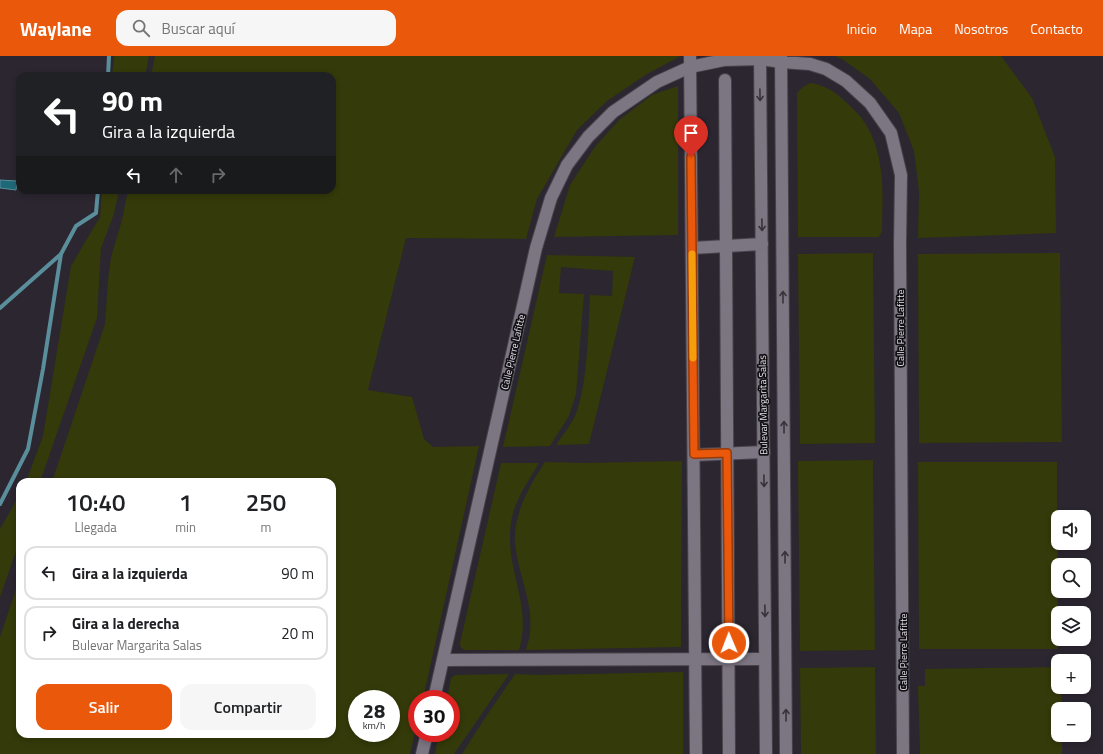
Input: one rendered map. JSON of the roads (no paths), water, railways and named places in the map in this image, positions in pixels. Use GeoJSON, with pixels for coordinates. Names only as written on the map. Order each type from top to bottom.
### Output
{"type":"FeatureCollection","features":[{"type":"Feature","properties":{"kind":"street","name":"Calle Pierre Lafitte"},"geometry":{"type":"LineString","coordinates":[[436,690],[536,248],[551,198],[567,165],[588,137],[613,112],[690,61],[760,57],[781,59],[810,64],[826,69],[846,81],[870,103],[891,133],[901,175],[900,246],[903,754]]}},
{"type":"Feature","properties":{"kind":"street","name":"Bulevar Margarita Salas"},"geometry":{"type":"LineString","coordinates":[[760,57],[766,754]]}},
{"type":"Feature","properties":{"kind":"street","name":"Bulevar Margarita Salas"},"geometry":{"type":"LineString","coordinates":[[781,59],[786,754]]}},
{"type":"Feature","properties":{"kind":"street"},"geometry":{"type":"LineString","coordinates":[[690,61],[696,754]]}},
{"type":"Feature","properties":{"kind":"street"},"geometry":{"type":"LineString","coordinates":[[724,80],[729,754]]}},
{"type":"Feature","properties":{"kind":"street"},"geometry":{"type":"LineString","coordinates":[[692,248],[762,244]]}},
{"type":"Feature","properties":{"kind":"street"},"geometry":{"type":"LineString","coordinates":[[694,454],[764,452]]}},
{"type":"Feature","properties":{"kind":"street"},"geometry":{"type":"LineString","coordinates":[[443,660],[765,659]]}},
{"type":"Feature","properties":{"kind":"street"},"geometry":{"type":"LineString","coordinates":[[422,754],[425,742]]}},
{"type":"Feature","properties":{"kind":"water"},"geometry":{"type":"Polygon","coordinates":[[[0,180],[16,181],[16,190],[0,188],[0,180]]]}},
{"type":"Feature","properties":{"kind":"waterway"},"geometry":{"type":"LineString","coordinates":[[108,72],[109,56]]}},
{"type":"Feature","properties":{"kind":"waterway"},"geometry":{"type":"LineString","coordinates":[[0,504],[28,449],[43,369],[61,254],[76,226],[96,213],[98,194]]}},
{"type":"Feature","properties":{"kind":"waterway"},"geometry":{"type":"LineString","coordinates":[[0,308],[61,254]]}}]}
